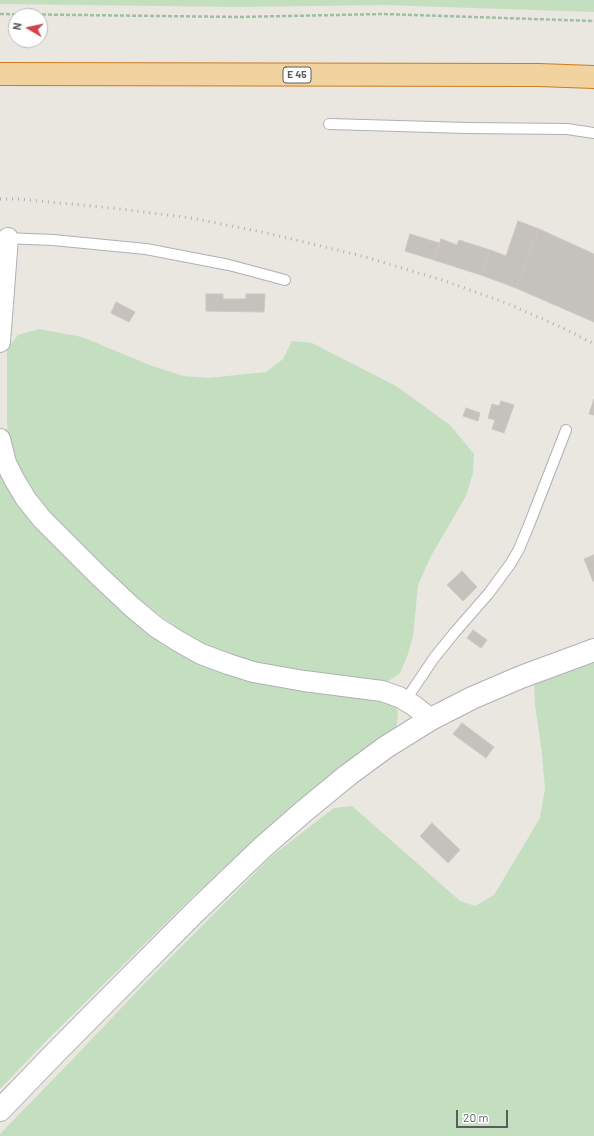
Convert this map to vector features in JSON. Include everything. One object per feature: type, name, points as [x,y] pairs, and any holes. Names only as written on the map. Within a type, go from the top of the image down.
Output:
[{"type":"highway","name":"E 45","points":[[0,74],[539,75],[594,77]]},
{"type":"street","points":[[0,342],[4,237]]},
{"type":"street","points":[[0,439],[6,463],[26,499],[42,518],[99,576],[156,627],[201,654],[228,664],[253,672],[382,692],[399,697],[431,719]]},
{"type":"street","points":[[0,1110],[194,913],[263,847],[348,775],[386,747],[431,719],[472,698],[521,677],[594,650]]},
{"type":"lane","points":[[329,124],[567,129],[594,133]]},
{"type":"lane","points":[[4,237],[146,249],[229,265],[285,280]]},
{"type":"lane","points":[[405,701],[434,658],[489,593],[511,564],[529,526],[566,430]]},
{"type":"path","points":[[0,14],[240,17],[384,14],[594,22]]},
{"type":"green space","points":[[0,0],[594,0],[594,12],[384,5],[240,7],[0,4]]},
{"type":"green space","points":[[39,329],[82,337],[152,366],[184,376],[208,378],[266,372],[283,359],[292,341],[312,343],[396,386],[450,425],[474,454],[473,473],[466,496],[431,556],[418,585],[413,636],[407,657],[400,673],[384,684],[259,663],[231,655],[206,645],[184,633],[140,600],[105,569],[50,514],[33,493],[12,456],[8,438],[7,422],[7,349],[18,335]]},
{"type":"green space","points":[[0,470],[94,582],[146,632],[172,649],[251,682],[302,691],[379,699],[396,704],[398,716],[396,728],[345,763],[258,836],[186,903],[47,1040],[0,1089]]},
{"type":"green space","points":[[594,661],[594,1136],[0,1136],[0,1134],[145,983],[272,856],[334,808],[352,806],[460,901],[475,906],[494,895],[540,818],[545,789],[534,683]]},
{"type":"building","points":[[518,221],[539,229],[516,288],[481,275],[490,250],[506,256]]},
{"type":"building","points":[[539,229],[594,254],[594,322],[516,288]]},
{"type":"building","points":[[410,234],[439,243],[434,260],[405,251]]},
{"type":"building","points":[[441,239],[457,245],[459,240],[490,250],[481,275],[434,260]]},
{"type":"building","points":[[206,294],[223,294],[223,299],[246,299],[246,294],[265,294],[264,312],[206,311]]},
{"type":"building","points":[[116,302],[135,312],[129,322],[111,313]]},
{"type":"building","points":[[594,399],[594,415],[589,414]]},
{"type":"building","points":[[501,401],[514,405],[504,433],[492,429],[495,420],[488,418],[492,404],[499,406]]},
{"type":"building","points":[[466,408],[480,413],[478,421],[463,416]]},
{"type":"building","points":[[594,555],[594,581],[593,581],[584,559]]},
{"type":"building","points":[[462,571],[477,587],[463,601],[447,585]]},
{"type":"building","points":[[473,630],[487,640],[481,648],[467,638]]},
{"type":"building","points":[[462,723],[494,747],[486,758],[453,734]]},
{"type":"building","points":[[432,823],[460,850],[448,863],[420,836]]},
{"type":"railway","points":[[0,199],[19,199],[112,208],[191,218],[262,232],[358,255],[442,280],[506,303],[565,329],[594,344]]}]
